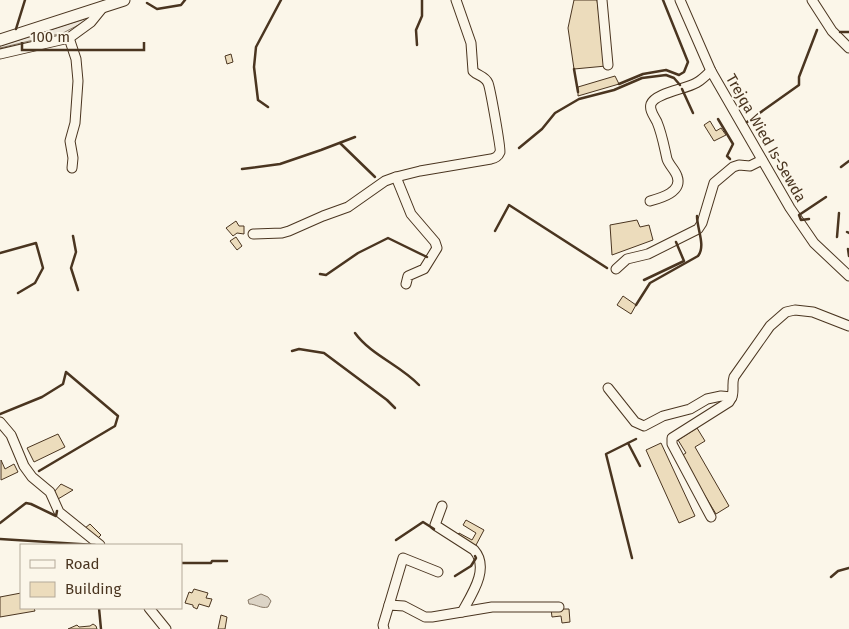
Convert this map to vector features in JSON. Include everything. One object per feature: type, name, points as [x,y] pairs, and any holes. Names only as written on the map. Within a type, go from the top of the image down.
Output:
[{"type":"main road","points":[[0,40],[124,0]]},
{"type":"street","points":[[253,234],[289,231],[348,207],[385,181],[396,177],[420,170],[491,159],[500,153],[500,140],[494,120],[489,86],[486,79],[473,71],[471,43],[456,0]]},
{"type":"street","points":[[602,0],[608,65]]},
{"type":"street","name":"Trejqa Wied Is-Sewda","points":[[680,0],[711,71],[790,208],[806,232],[849,276]]},
{"type":"street","points":[[812,0],[832,31],[849,48]]},
{"type":"street","points":[[0,54],[69,38],[91,22],[104,6]]},
{"type":"street","points":[[69,38],[76,59],[78,81],[76,116],[70,141],[73,158],[72,168]]},
{"type":"street","points":[[650,202],[666,197],[671,193],[678,180],[667,158],[662,136],[651,111],[651,104],[660,96],[697,83],[711,71]]},
{"type":"street","points":[[616,269],[627,259],[648,254],[698,229],[702,223],[712,187],[716,182],[734,167],[739,165],[750,166],[762,160]]},
{"type":"street","points":[[396,177],[411,214],[435,242],[437,248],[421,271],[408,276],[406,284]]},
{"type":"street","points":[[711,517],[671,441],[674,436],[721,408],[732,397],[734,377],[770,326],[786,312],[795,310],[812,312],[849,326]]},
{"type":"street","points":[[608,388],[635,422],[644,426],[664,416],[690,409],[707,399],[721,396],[732,397]]},
{"type":"street","points":[[0,422],[11,436],[24,466],[32,477],[50,492],[60,512],[99,544]]},
{"type":"street","points":[[442,506],[435,525],[474,550],[481,562],[476,586],[462,612]]},
{"type":"street","points":[[384,629],[403,558],[438,572]]},
{"type":"street","points":[[389,605],[404,606],[425,617],[492,607],[559,607]]},
{"type":"street","points":[[150,609],[166,629]]},
{"type":"shaded area","points":[[87,18],[88,20],[63,33],[0,48],[0,46]]},
{"type":"shaded area","points":[[261,594],[268,597],[271,601],[268,607],[249,604],[248,600]]},
{"type":"building","points":[[574,0],[597,0],[606,66],[574,69],[568,28]]},
{"type":"building","points":[[231,54],[233,62],[227,64],[225,56]]},
{"type":"building","points":[[615,76],[619,84],[578,96],[578,87]]},
{"type":"building","points":[[710,121],[716,131],[721,128],[726,135],[714,141],[704,125]]},
{"type":"building","points":[[637,220],[640,227],[649,225],[653,240],[612,255],[610,225]]},
{"type":"building","points":[[236,221],[239,226],[244,226],[244,234],[237,233],[233,236],[226,228]]},
{"type":"building","points":[[236,237],[242,246],[237,250],[230,241]]},
{"type":"building","points":[[623,296],[636,305],[631,314],[617,305]]},
{"type":"building","points":[[697,428],[705,441],[695,447],[729,506],[716,514],[681,456],[686,453],[678,440]]},
{"type":"building","points":[[58,434],[65,447],[34,462],[27,448]]},
{"type":"building","points":[[661,443],[695,516],[679,523],[646,450]]},
{"type":"building","points":[[1,460],[5,469],[14,464],[18,472],[1,480]]},
{"type":"building","points":[[61,484],[73,490],[58,499],[54,492]]},
{"type":"building","points":[[466,520],[484,530],[475,547],[456,537],[459,533],[472,540],[476,533],[463,525]]},
{"type":"building","points":[[90,524],[101,535],[98,538],[85,528]]},
{"type":"building","points":[[194,589],[208,593],[206,598],[212,599],[209,607],[199,604],[197,609],[193,605],[185,603],[189,592],[192,593]]},
{"type":"building","points":[[20,593],[20,609],[34,609],[35,611],[0,617],[0,597]]},
{"type":"building","points":[[551,609],[569,609],[570,622],[562,623],[561,616],[552,617]]},
{"type":"building","points":[[221,615],[227,617],[225,629],[218,629]]},
{"type":"building","points":[[93,624],[97,629],[68,629],[77,625],[79,627]]},
{"type":"wall","points":[[16,29],[25,0]]},
{"type":"wall","points":[[147,3],[157,9],[181,5],[185,0]]},
{"type":"wall","points":[[268,107],[258,100],[254,67],[256,47],[281,0]]},
{"type":"wall","points":[[417,45],[416,30],[422,16],[422,0]]},
{"type":"wall","points":[[619,84],[643,74],[666,70],[679,75],[684,72],[688,62],[663,0]]},
{"type":"wall","points":[[747,122],[799,85],[799,77],[817,30]]},
{"type":"wall","points":[[840,32],[849,32]]},
{"type":"wall","points":[[574,69],[578,92]]},
{"type":"wall","points":[[519,148],[542,129],[555,113],[579,99],[614,90],[642,78],[666,75],[674,78],[680,85]]},
{"type":"wall","points":[[682,89],[693,113]]},
{"type":"wall","points":[[718,119],[733,144],[727,156],[730,159]]},
{"type":"wall","points":[[242,169],[280,164],[355,137]]},
{"type":"wall","points":[[340,143],[375,177]]},
{"type":"wall","points":[[841,167],[849,161]]},
{"type":"wall","points":[[809,219],[801,220],[799,215],[826,197]]},
{"type":"wall","points":[[495,231],[509,205],[607,268]]},
{"type":"wall","points":[[837,237],[839,213]]},
{"type":"wall","points":[[636,305],[650,283],[698,256],[701,242],[697,216]]},
{"type":"wall","points":[[73,236],[76,252],[71,268],[78,290]]},
{"type":"wall","points":[[320,274],[326,275],[358,253],[388,238],[427,257]]},
{"type":"wall","points":[[644,280],[684,261],[676,242]]},
{"type":"wall","points":[[0,253],[36,243],[43,268],[35,283],[18,293]]},
{"type":"wall","points":[[848,249],[849,256]]},
{"type":"wall","points":[[355,333],[369,348],[419,385]]},
{"type":"wall","points":[[292,351],[299,349],[324,353],[395,408]]},
{"type":"wall","points":[[0,414],[42,397],[63,384],[66,372],[118,416],[115,426],[39,471]]},
{"type":"wall","points":[[632,558],[606,454],[636,439]]},
{"type":"wall","points":[[628,443],[640,466]]},
{"type":"wall","points":[[0,523],[26,503],[56,516],[57,511]]},
{"type":"wall","points":[[396,540],[423,522],[434,529]]},
{"type":"wall","points":[[0,539],[79,544]]},
{"type":"wall","points":[[455,576],[471,566],[476,558],[475,556]]},
{"type":"wall","points":[[182,563],[227,561]]},
{"type":"wall","points":[[831,577],[838,571],[849,568]]},
{"type":"wall","points":[[99,609],[101,629]]}]
